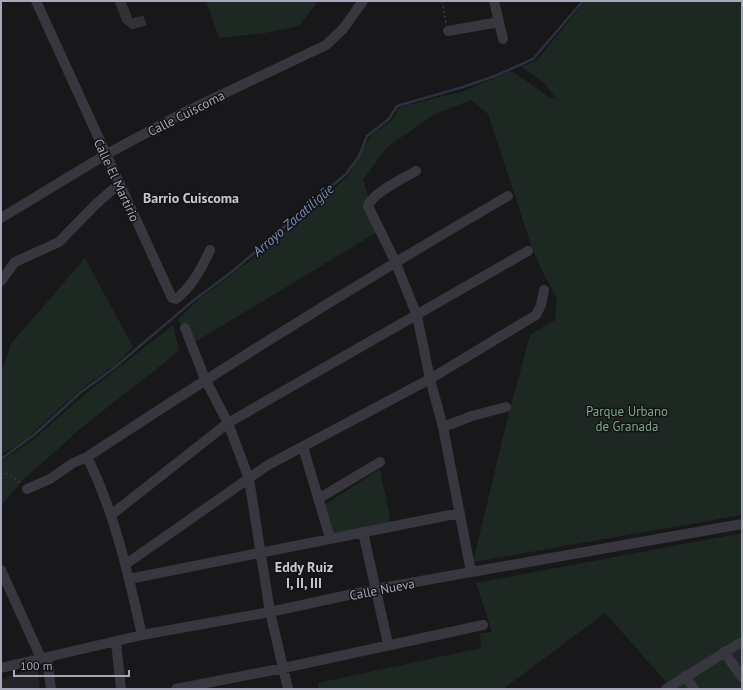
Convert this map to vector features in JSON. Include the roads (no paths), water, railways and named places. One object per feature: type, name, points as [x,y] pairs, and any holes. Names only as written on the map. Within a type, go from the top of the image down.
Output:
[{"type":"street","name":"Calle El Martirio","points":[[36,1],[118,184],[172,298],[176,299],[183,294],[201,270],[210,250]]},
{"type":"street","name":"Calle Cuiscoma","points":[[1,218],[105,155],[185,112],[326,45],[343,29],[363,1]]},
{"type":"street","points":[[494,1],[503,39]]},
{"type":"street","points":[[448,31],[499,22]]},
{"type":"street","points":[[416,171],[378,194],[370,200],[368,206],[395,261],[417,316],[430,380],[444,427],[471,572]]},
{"type":"street","points":[[1,282],[15,262],[59,242],[118,184]]},
{"type":"street","points":[[27,489],[50,480],[73,463],[87,457],[205,379],[395,261],[508,196]]},
{"type":"street","points":[[111,514],[228,423],[528,251]]},
{"type":"street","points":[[126,564],[268,465],[430,380],[536,315],[541,305],[544,290]]},
{"type":"street","points":[[185,328],[205,379],[228,423],[249,479],[270,612],[288,689]]},
{"type":"street","points":[[444,427],[472,416],[506,407]]},
{"type":"street","points":[[303,446],[330,538]]},
{"type":"street","points":[[87,457],[100,483],[111,514],[126,564],[142,636]]},
{"type":"street","points":[[318,499],[380,462]]},
{"type":"street","points":[[129,578],[460,513]]},
{"type":"street","name":"Calle Nueva","points":[[1,668],[142,636],[270,612],[376,589],[742,524]]},
{"type":"street","points":[[363,532],[388,644]]},
{"type":"street","points":[[1,570],[44,658],[51,689]]},
{"type":"street","points":[[176,689],[284,668],[388,644],[483,625]]},
{"type":"street","points":[[116,642],[121,689]]},
{"type":"street","points":[[666,689],[740,643]]},
{"type":"street","points":[[724,652],[742,677]]},
{"type":"street","points":[[685,676],[694,689]]},
{"type":"waterway","name":"Arroyo Zacatiligüe","points":[[1,459],[34,435],[80,393],[114,368],[194,300],[233,271],[346,174],[359,156],[367,136],[389,119],[397,106],[495,76],[533,59],[583,1]]},
{"type":"district","name":"Barrio Cuiscoma","points":[[191,198]]},
{"type":"district","name":"Eddy Ruiz I, II, III","points":[[304,576]]},
{"type":"park label","name":"Parque Urbano de Granada","points":[[627,418]]}]
